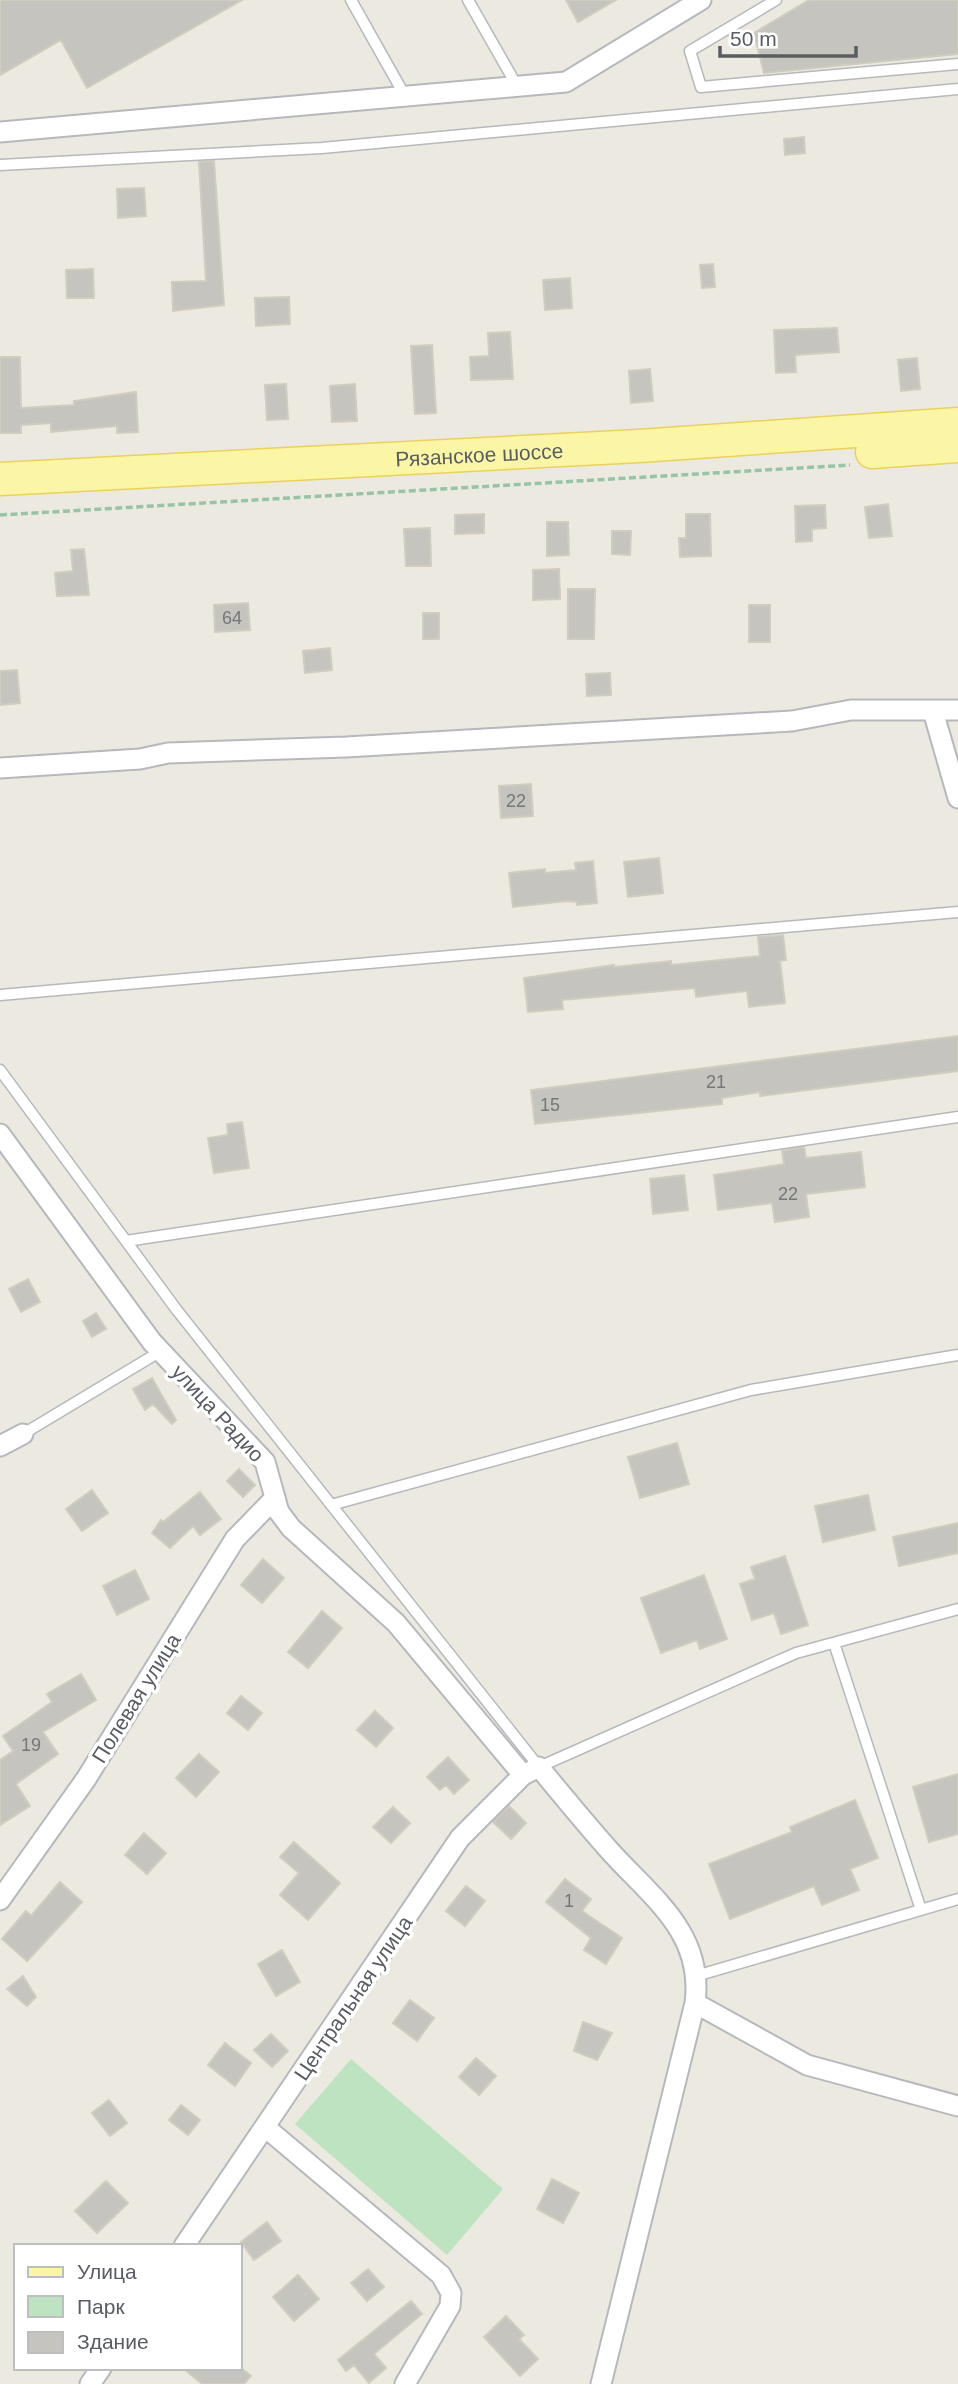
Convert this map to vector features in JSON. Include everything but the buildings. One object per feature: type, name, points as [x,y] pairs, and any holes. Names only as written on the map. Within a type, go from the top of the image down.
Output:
[{"type":"main road","name":"Рязанское шоссе","points":[[0,478],[639,446],[958,424]]},
{"type":"main road","name":"Рязанское шоссе","points":[[0,499],[958,446]]},
{"type":"street","points":[[0,132],[566,82],[701,0]]},
{"type":"street","points":[[0,768],[140,759],[168,753],[346,747],[792,721],[851,710],[958,710]]},
{"type":"street","points":[[933,711],[958,799]]},
{"type":"street","name":"улица Радио","points":[[0,1134],[6,1154],[160,1351],[265,1462],[279,1512],[291,1528],[396,1623],[531,1771],[672,1916],[692,1954],[696,1976],[695,2003],[601,2384]]},
{"type":"street","points":[[0,1446],[23,1434]]},
{"type":"street","name":"Полевая улица","points":[[0,1900],[86,1779],[235,1539],[275,1498]]},
{"type":"street","name":"Центральная улица","points":[[185,2244],[460,1838],[531,1771]]},
{"type":"street","points":[[695,2003],[807,2065],[958,2106]]},
{"type":"street","points":[[265,2127],[441,2275],[452,2293],[450,2306],[405,2384]]},
{"type":"lane","points":[[351,0],[405,96]]},
{"type":"lane","points":[[468,0],[517,86]]},
{"type":"lane","points":[[776,0],[690,51],[701,87],[958,64]]},
{"type":"lane","points":[[0,165],[322,148],[958,89]]},
{"type":"lane","points":[[0,995],[958,912]]},
{"type":"lane","points":[[0,1070],[531,1771],[796,1653],[958,1609]]},
{"type":"lane","points":[[127,1241],[958,1117]]},
{"type":"lane","points":[[23,1434],[160,1351]]},
{"type":"lane","points":[[331,1505],[751,1391],[958,1355]]},
{"type":"lane","points":[[834,1643],[921,1910]]},
{"type":"lane","points":[[696,1976],[958,1899]]},
{"type":"path","points":[[0,515],[862,464]]},
{"type":"green space","points":[[351,2059],[503,2189],[447,2255],[295,2124]]}]
